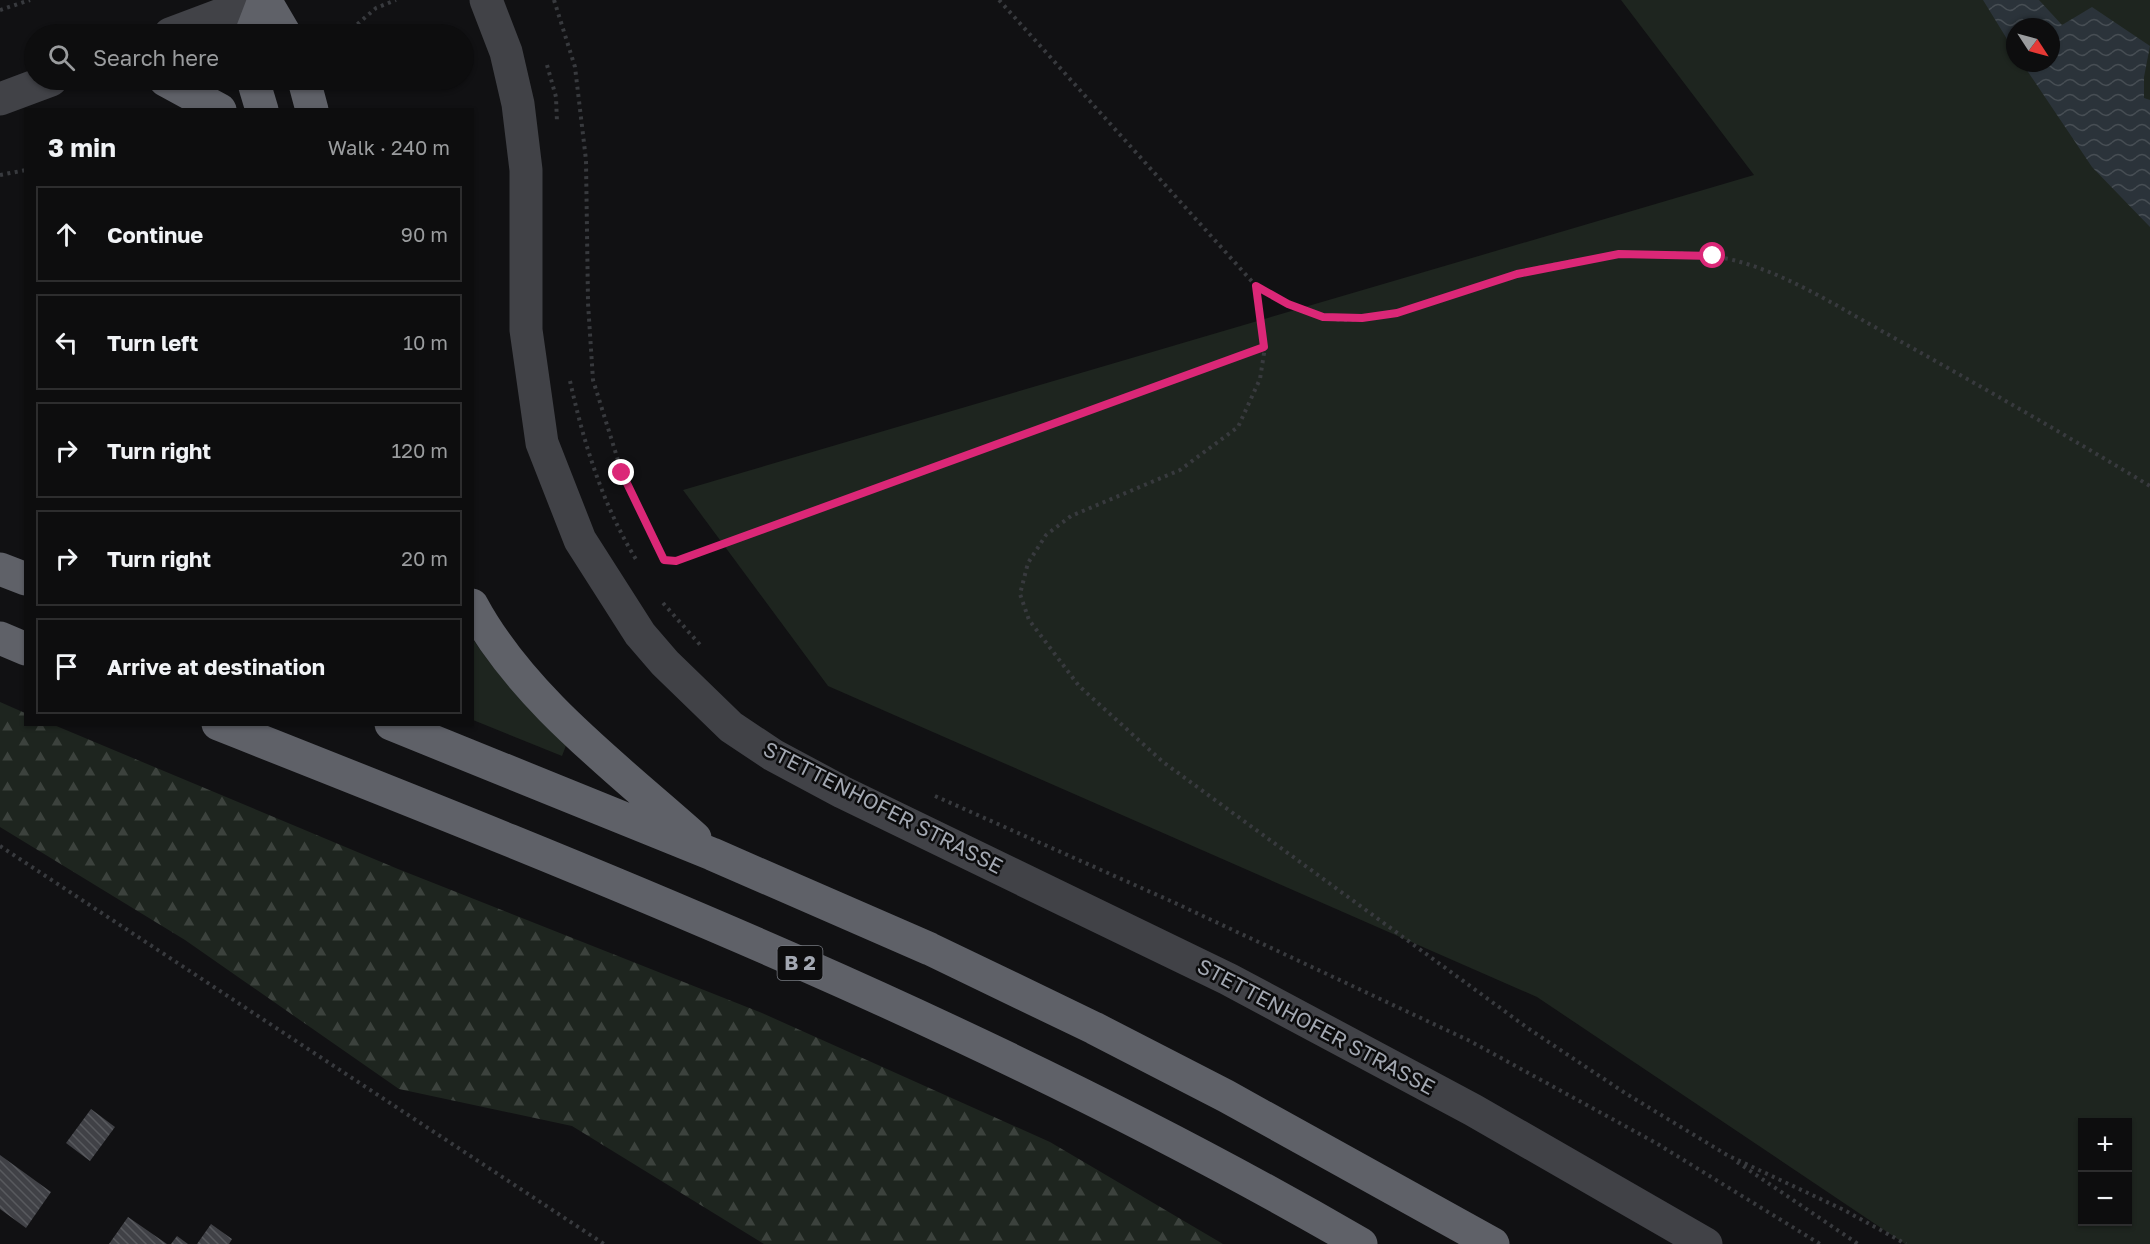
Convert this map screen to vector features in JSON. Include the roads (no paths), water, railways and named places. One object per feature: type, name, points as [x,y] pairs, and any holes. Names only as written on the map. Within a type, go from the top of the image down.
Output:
[{"type":"highway","points":[[255,24],[263,0]]},
{"type":"highway","points":[[263,0],[279,24]]},
{"type":"highway","points":[[183,90],[216,108]]},
{"type":"highway","points":[[256,90],[261,108]]},
{"type":"highway","points":[[307,90],[311,108]]},
{"type":"highway","points":[[0,558],[24,556]]},
{"type":"highway","points":[[0,569],[24,578]]},
{"type":"highway","points":[[474,609],[482,623],[545,704],[712,854]]},
{"type":"highway","points":[[0,638],[24,647]]},
{"type":"highway","name":"B 2","points":[[223,726],[689,914],[864,991],[1024,1066],[1171,1140],[1361,1244]]},
{"type":"highway","points":[[396,726],[712,854],[930,949],[1094,1028],[1348,1161],[1493,1244]]},
{"type":"street","points":[[197,24],[263,0]]},
{"type":"street","name":"STETTENHOFER STRASSE","points":[[486,0],[506,52],[518,104],[526,170],[526,330],[542,443],[580,540],[640,634],[665,663],[731,727],[773,755],[842,792],[1228,979],[1473,1110],[1706,1244]]},
{"type":"street","points":[[0,99],[24,90]]},
{"type":"water","points":[[1983,0],[2039,0],[2056,18],[2006,18],[2006,37]]},
{"type":"water","points":[[2092,7],[2150,46],[2144,77],[2144,98],[2150,100],[2150,227],[2092,167],[2028,72],[2060,72],[2060,23],[2062,25]]}]
